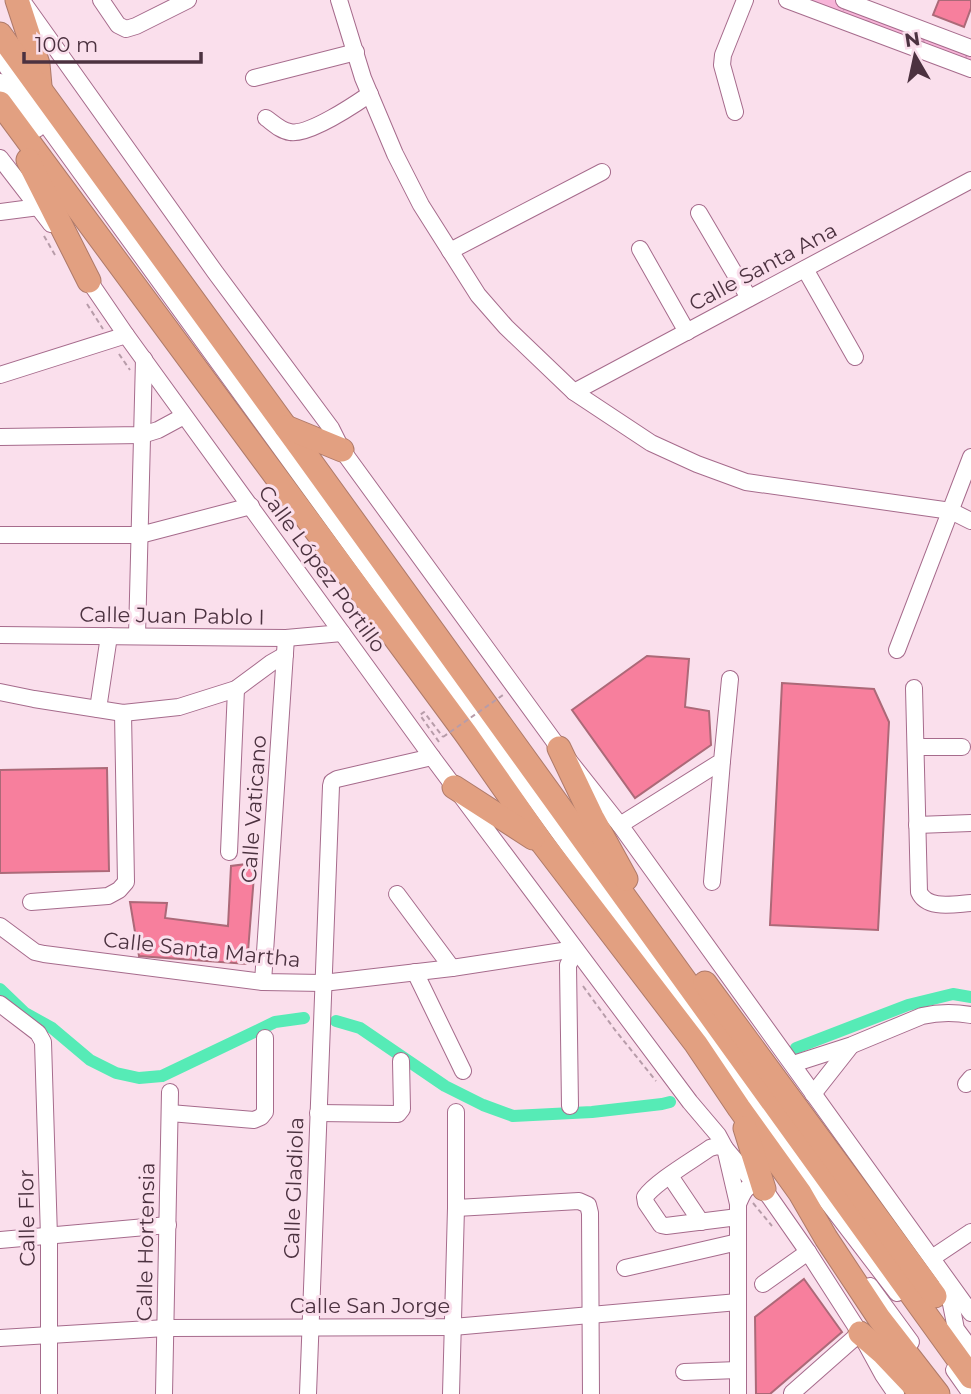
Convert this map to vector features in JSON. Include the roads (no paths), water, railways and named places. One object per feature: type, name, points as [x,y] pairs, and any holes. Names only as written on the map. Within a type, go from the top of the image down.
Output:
[{"type":"highway","points":[[19,0],[38,64],[40,89]]},
{"type":"highway","points":[[0,34],[971,1377]]},
{"type":"highway","points":[[3,109],[89,281]]},
{"type":"highway","points":[[3,109],[466,734],[543,844],[696,1044],[800,1193],[879,1318],[938,1394]]},
{"type":"highway","points":[[285,426],[342,450]]},
{"type":"highway","points":[[505,733],[528,751],[556,785],[783,1088],[940,1287]]},
{"type":"highway","points":[[559,748],[626,879]]},
{"type":"highway","points":[[454,787],[543,844]]},
{"type":"highway","points":[[739,1108],[760,1186]]},
{"type":"highway","points":[[860,1334],[883,1353],[922,1394]]},
{"type":"street","points":[[19,0],[331,428],[342,450],[559,748],[620,825],[932,1258],[956,1329],[971,1349]]},
{"type":"street","points":[[101,0],[118,25],[126,29],[188,0]]},
{"type":"street","points":[[339,0],[370,94],[421,205],[478,295],[506,327],[574,392],[651,443],[697,464],[747,482],[951,512],[971,522]]},
{"type":"street","points":[[735,112],[722,65],[723,55],[745,0]]},
{"type":"street","points":[[787,0],[971,69]]},
{"type":"street","points":[[844,0],[971,48]]},
{"type":"street","points":[[254,78],[355,51]]},
{"type":"street","points":[[0,57],[800,1165],[971,1394]]},
{"type":"street","points":[[0,82],[810,1193],[869,1284],[949,1394]]},
{"type":"street","points":[[266,118],[287,132],[310,130],[370,94]]},
{"type":"street","name":"Calle López Portillo","points":[[0,158],[39,207],[126,335],[342,633],[437,751],[454,787],[690,1102],[760,1186],[807,1252],[896,1394]]},
{"type":"street","points":[[450,251],[602,172]]},
{"type":"street","name":"Calle Santa Ana","points":[[574,392],[971,180]]},
{"type":"street","points":[[0,212],[39,207]]},
{"type":"street","points":[[699,213],[749,298]]},
{"type":"street","points":[[640,248],[687,332]]},
{"type":"street","points":[[805,269],[855,357]]},
{"type":"street","points":[[0,374],[126,335]]},
{"type":"street","points":[[138,636],[144,359]]},
{"type":"street","points":[[0,437],[142,435],[184,416]]},
{"type":"street","points":[[897,650],[971,457]]},
{"type":"street","points":[[0,536],[140,535],[251,506]]},
{"type":"street","name":"Calle Juan Pablo I","points":[[0,635],[286,638],[342,633]]},
{"type":"street","points":[[98,709],[109,636]]},
{"type":"street","name":"Calle Vaticano","points":[[263,982],[286,638]]},
{"type":"street","points":[[0,692],[123,713],[179,707],[236,689],[285,655]]},
{"type":"street","points":[[712,882],[730,679]]},
{"type":"street","points":[[914,688],[921,896],[932,904],[971,903]]},
{"type":"street","points":[[229,852],[236,689]]},
{"type":"street","points":[[31,902],[108,896],[119,890],[125,882],[123,713]]},
{"type":"street","points":[[916,747],[962,747]]},
{"type":"street","name":"Calle Gladiola","points":[[308,1394],[330,790],[332,782],[337,779],[437,751]]},
{"type":"street","points":[[620,825],[722,761]]},
{"type":"street","points":[[917,825],[971,824]]},
{"type":"street","points":[[397,894],[452,968]]},
{"type":"street","name":"Calle Santa Martha","points":[[0,926],[35,953],[263,982],[323,983],[576,950]]},
{"type":"street","points":[[570,1106],[568,965],[576,950]]},
{"type":"street","points":[[415,972],[463,1071]]},
{"type":"street","name":"Calle Flor","points":[[0,1004],[38,1033],[43,1042],[49,1237],[49,1394]]},
{"type":"street","points":[[793,1064],[852,1045],[934,1013],[971,1015]]},
{"type":"street","points":[[170,1113],[254,1120],[261,1118],[265,1112],[265,1038]]},
{"type":"street","points":[[813,1094],[852,1045]]},
{"type":"street","points":[[318,1113],[400,1113],[401,1061]]},
{"type":"street","name":"Calle Hortensia","points":[[164,1394],[170,1092]]},
{"type":"street","points":[[451,1394],[456,1112]]},
{"type":"street","points":[[738,1210],[701,1222],[666,1226],[658,1222],[645,1197],[649,1191],[710,1149],[716,1146],[726,1148],[738,1210],[738,1394]]},
{"type":"street","points":[[670,1176],[701,1222]]},
{"type":"street","points":[[738,1210],[746,1188],[760,1186]]},
{"type":"street","points":[[456,1208],[579,1201],[587,1205],[590,1213],[591,1394]]},
{"type":"street","points":[[0,1240],[168,1225]]},
{"type":"street","points":[[932,1258],[968,1240]]},
{"type":"street","points":[[625,1268],[738,1242]]},
{"type":"street","points":[[763,1284],[807,1252]]},
{"type":"street","points":[[940,1287],[971,1313]]},
{"type":"street","name":"Calle San Jorge","points":[[0,1338],[166,1328],[453,1328],[738,1302]]},
{"type":"street","points":[[792,1393],[860,1334]]},
{"type":"street","points":[[684,1371],[738,1370]]},
{"type":"waterway","points":[[0,989],[25,1013],[52,1028],[90,1060],[116,1073],[139,1078],[162,1076],[275,1022],[304,1018]]},
{"type":"waterway","points":[[796,1048],[908,1005],[953,994],[971,997]]},
{"type":"waterway","points":[[336,1021],[360,1028],[445,1086],[513,1116],[592,1112],[670,1102]]}]
